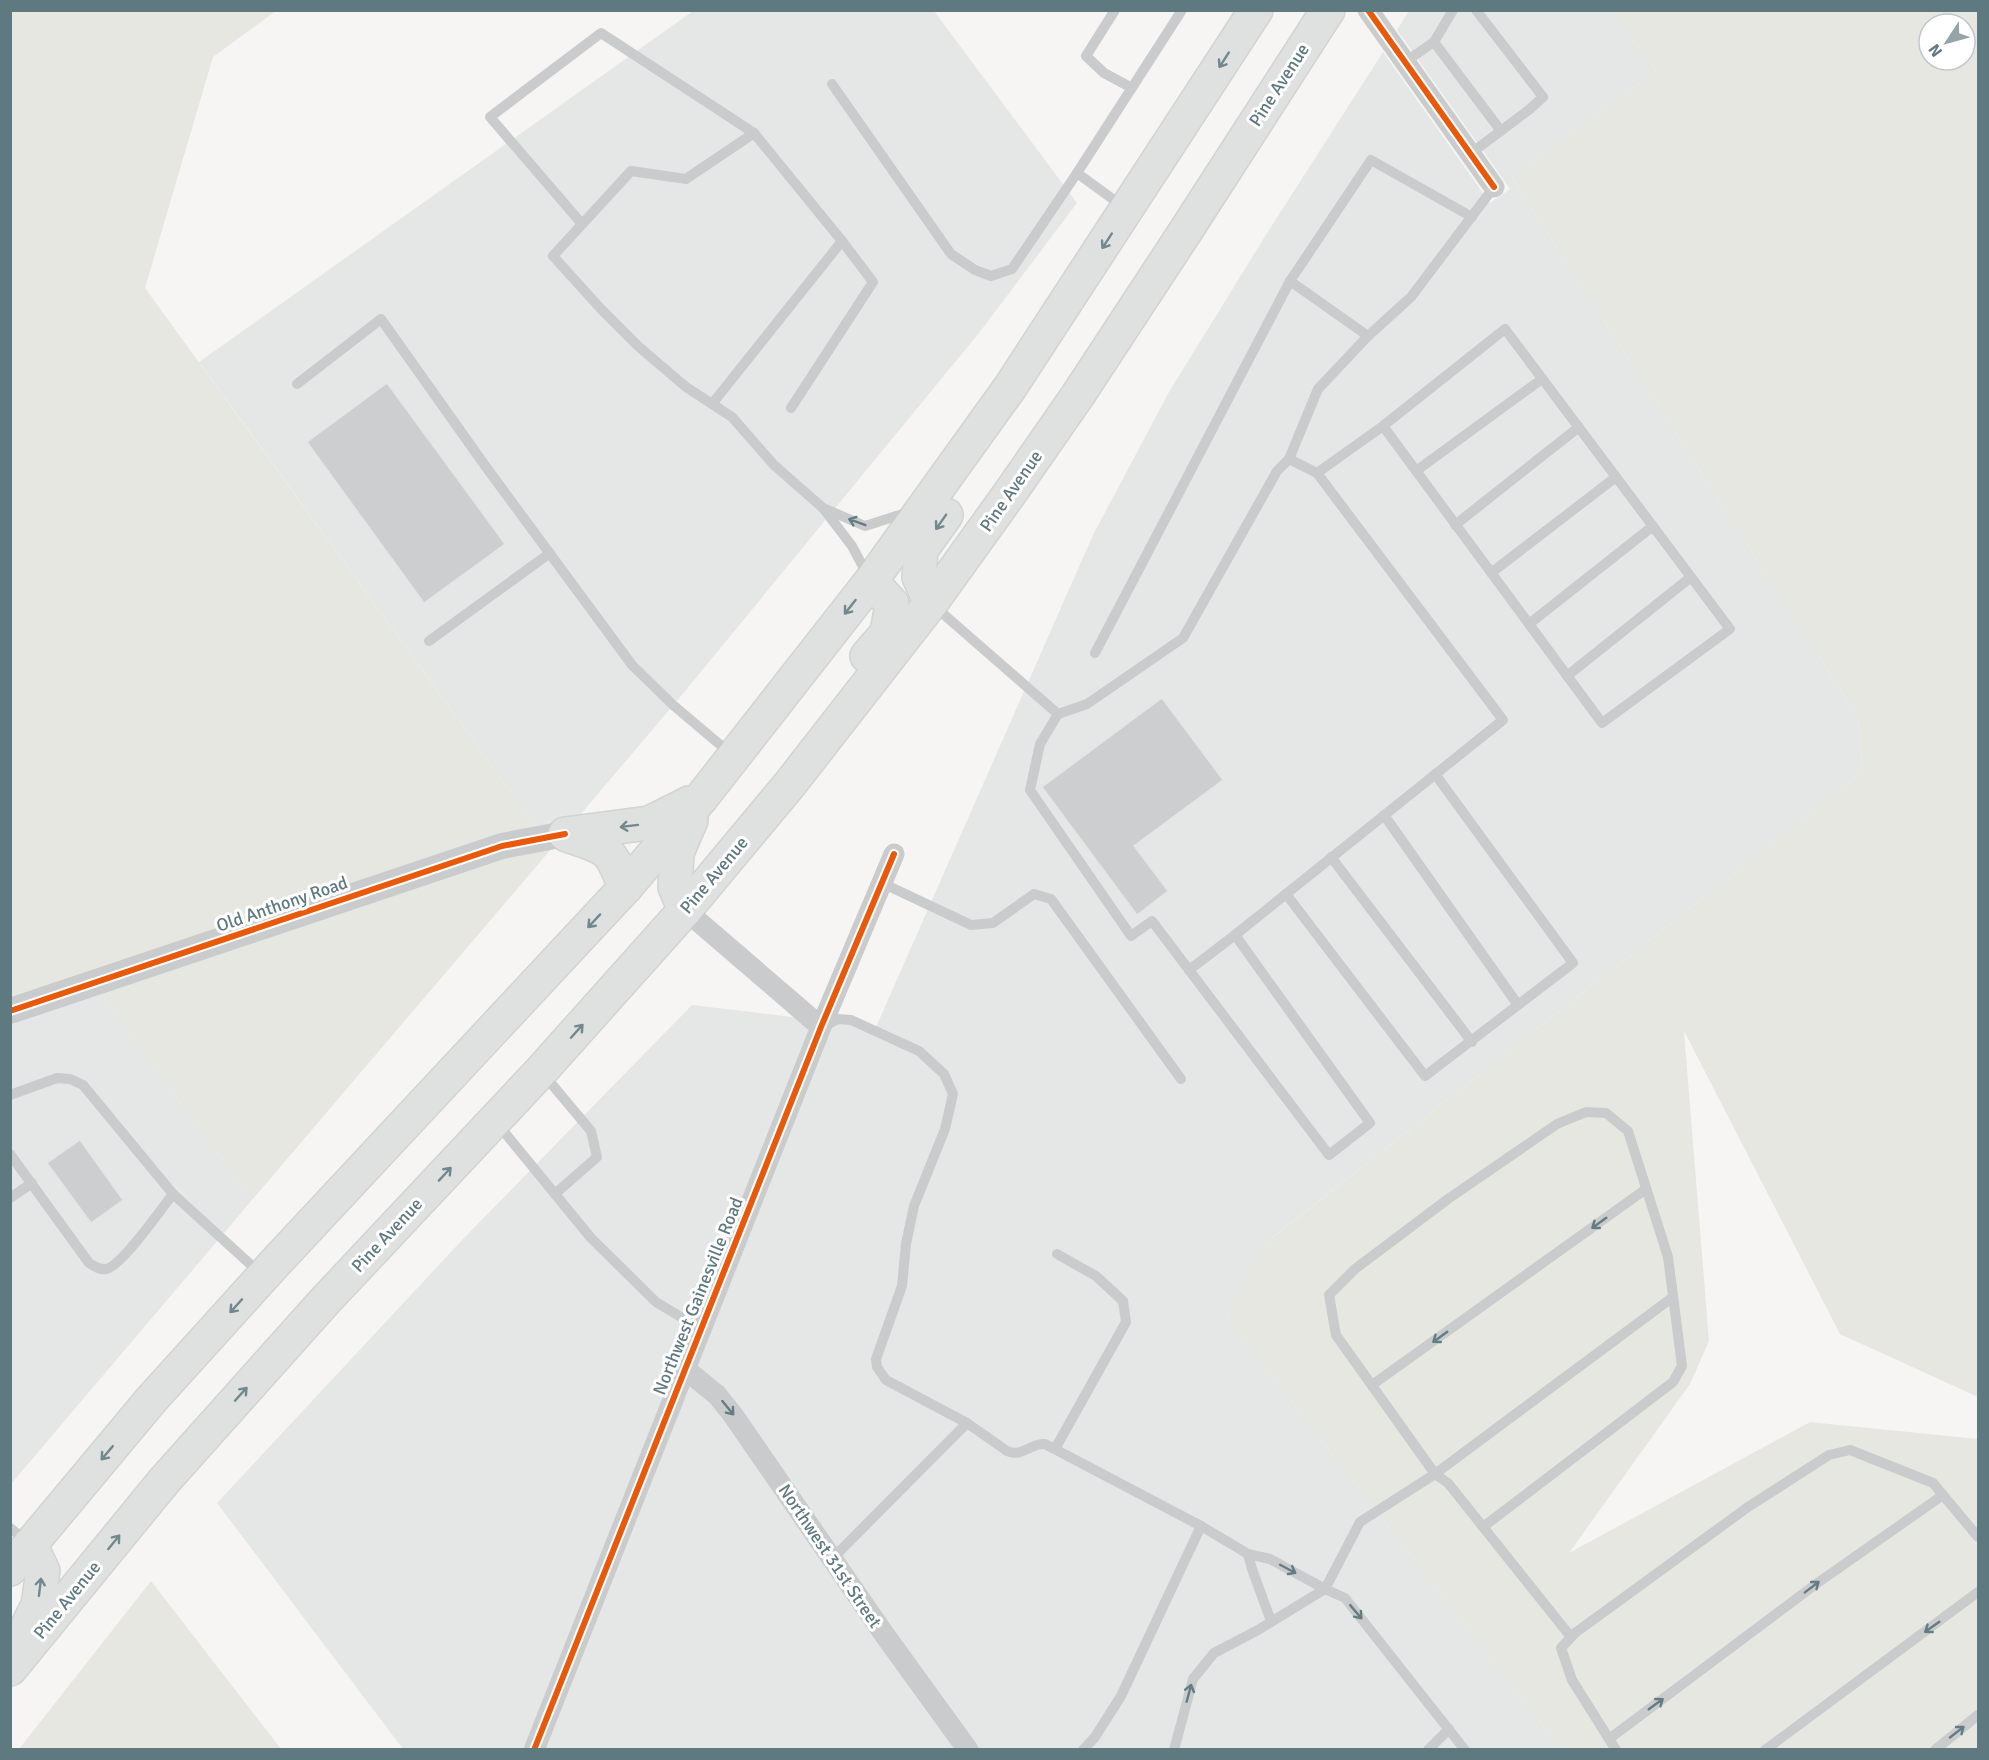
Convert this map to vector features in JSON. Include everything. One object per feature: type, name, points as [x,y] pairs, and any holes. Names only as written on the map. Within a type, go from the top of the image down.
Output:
[{"type":"highway","points":[[10,1569],[20,1536],[151,1400],[263,1276],[625,888],[702,797],[871,581],[1011,386],[1256,10]]},
{"type":"highway","name":"Pine Avenue","points":[[10,1669],[164,1481],[324,1302],[541,1071],[685,910],[790,784],[931,603],[1078,395],[1328,10]]},
{"type":"highway","points":[[931,603],[919,577],[921,550],[1064,344],[1073,292]]},
{"type":"highway","points":[[790,784],[787,766],[795,745],[887,633],[892,604],[871,581]]},
{"type":"highway","points":[[565,834],[649,823],[702,797]]},
{"type":"highway","points":[[685,910],[675,888],[677,853],[702,797]]},
{"type":"highway","points":[[565,834],[605,848],[616,863],[625,888]]},
{"type":"highway","points":[[10,1660],[38,1605],[43,1571],[20,1536]]},
{"type":"street","points":[[1368,10],[1494,188]]},
{"type":"street","name":"Old Anthony Road","points":[[10,1011],[502,846],[565,834]]},
{"type":"street","name":"Northwest Gainesville Road","points":[[534,1749],[821,1027],[894,854]]},
{"type":"street","points":[[685,910],[821,1027]]},
{"type":"street","name":"Northwest 31st Street","points":[[685,1369],[717,1395],[733,1414],[884,1634],[968,1749]]},
{"type":"lane","points":[[1115,10],[1086,56],[1104,73],[1132,87]]},
{"type":"lane","points":[[832,84],[951,254],[975,270],[991,276],[1012,269],[1182,10]]},
{"type":"lane","points":[[1405,62],[1434,42],[1453,10]]},
{"type":"lane","points":[[1470,154],[1543,97],[1476,10]]},
{"type":"lane","points":[[582,224],[489,117],[601,33],[754,133],[873,282],[791,408]]},
{"type":"lane","points":[[1434,42],[1501,131]]},
{"type":"lane","points":[[754,133],[686,179],[631,171],[553,256],[638,346],[686,387],[732,417],[774,465],[823,508],[852,546],[871,581]]},
{"type":"lane","points":[[1095,653],[1290,281],[1371,160],[1472,217]]},
{"type":"lane","points":[[1077,173],[1127,210]]},
{"type":"lane","points":[[1235,934],[1370,1123],[1329,1155],[1152,921],[1131,936],[1030,790],[1040,744],[1058,714],[1087,704],[1183,638],[1277,471],[1289,459],[1318,389],[1368,336],[1411,297],[1494,188]]},
{"type":"lane","points":[[712,404],[842,241]]},
{"type":"lane","points":[[1290,281],[1368,336]]},
{"type":"lane","points":[[297,384],[381,319],[479,458],[632,665],[673,705],[734,756]]},
{"type":"lane","points":[[1317,473],[1383,426],[1505,329],[1730,629],[1602,723],[1383,426]]},
{"type":"lane","points":[[1416,471],[1542,378]]},
{"type":"lane","points":[[1455,525],[1579,427]]},
{"type":"lane","points":[[1189,970],[1503,720],[1317,473],[1289,459]]},
{"type":"lane","points":[[1491,573],[1616,477]]},
{"type":"lane","points":[[823,508],[865,526],[902,515],[930,500]]},
{"type":"lane","points":[[1529,624],[1653,526]]},
{"type":"lane","points":[[429,641],[550,553]]},
{"type":"lane","points":[[1567,676],[1691,577]]},
{"type":"lane","points":[[931,603],[1058,714]]},
{"type":"lane","points":[[1286,894],[1425,1076],[1573,963],[1435,774]]},
{"type":"lane","points":[[1384,815],[1518,1005]]},
{"type":"lane","points":[[1331,857],[1472,1042]]},
{"type":"lane","points":[[882,883],[971,925],[993,923],[1034,894],[1051,899],[1181,1078]]},
{"type":"lane","points":[[821,1027],[845,1018],[897,1039],[919,1051],[934,1063],[950,1083],[953,1094],[945,1129],[914,1206],[906,1244],[902,1286],[876,1359],[877,1367],[886,1380],[967,1423],[1007,1451],[1014,1454],[1039,1444],[1045,1444],[1201,1526],[1248,1554],[1270,1559],[1344,1598],[1465,1749]]},
{"type":"lane","points":[[541,1071],[591,1131],[597,1157],[555,1194]]},
{"type":"lane","points":[[10,1095],[57,1078],[70,1079],[83,1086],[173,1194],[263,1276]]},
{"type":"lane","points":[[1484,1527],[1673,1382],[1682,1366],[1668,1257],[1628,1131],[1606,1113],[1586,1112],[1557,1124],[1448,1199],[1355,1269],[1329,1295],[1336,1335],[1435,1474],[1449,1483],[1571,1637]]},
{"type":"lane","points":[[495,1121],[591,1238],[656,1302],[701,1329]]},
{"type":"lane","points":[[10,1154],[89,1263],[97,1268],[107,1269],[123,1258],[173,1194]]},
{"type":"lane","points":[[10,1198],[32,1183]]},
{"type":"lane","points":[[1372,1385],[1646,1189]]},
{"type":"lane","points":[[1055,1449],[1126,1322],[1123,1301],[1096,1276],[1057,1254]]},
{"type":"lane","points":[[1174,1749],[1193,1679],[1214,1653],[1326,1589],[1360,1522],[1435,1474],[1673,1297]]},
{"type":"lane","points":[[833,1558],[967,1423]]},
{"type":"lane","points":[[1616,1749],[1572,1680],[1561,1648],[1571,1637],[1748,1507],[1829,1455],[1850,1450],[1933,1483],[1978,1538]]},
{"type":"lane","points":[[1609,1739],[1816,1584],[1943,1495]]},
{"type":"lane","points":[[1083,1749],[1095,1737],[1122,1696],[1201,1526]]},
{"type":"lane","points":[[1248,1554],[1271,1621]]},
{"type":"lane","points":[[1765,1749],[1978,1592]]},
{"type":"lane","points":[[1935,1749],[1978,1715]]},
{"type":"lane","points":[[1428,1749],[1449,1730]]},
{"type":"shaded area","points":[[10,11],[276,11],[213,57],[145,288],[537,828],[10,999]]},
{"type":"shaded area","points":[[693,11],[934,11],[1077,203],[979,333],[681,696],[575,821],[537,828],[199,362]]},
{"type":"shaded area","points":[[1409,11],[1611,11],[1656,71],[1512,178],[1858,717],[1863,772],[1263,1245],[1227,1318],[1561,1749],[403,1749],[217,1503],[463,1239],[692,1005],[876,1027],[1093,535],[1169,392],[1383,52],[1490,203],[1510,189],[1397,30]]},
{"type":"shaded area","points":[[1611,11],[1978,11],[1978,1397],[1840,1334],[1684,1031],[1709,1341],[1690,1384],[1569,1553],[1810,1422],[1978,1439],[1978,1749],[1561,1749],[1227,1318],[1262,1246],[1863,772],[1858,717],[1512,178],[1656,71]]},
{"type":"shaded area","points":[[552,848],[252,1200],[100,992],[504,857]]},
{"type":"shaded area","points":[[100,992],[252,1200],[11,1484],[11,1022]]},
{"type":"shaded area","points":[[151,1581],[281,1749],[19,1749]]},
{"type":"building","points":[[387,383],[505,544],[424,603],[307,442]]},
{"type":"building","points":[[1162,698],[1223,780],[1134,846],[1168,891],[1137,915],[1042,787]]},
{"type":"building","points":[[80,1140],[123,1200],[91,1223],[47,1163]]},
{"type":"cycle path","points":[[1368,10],[1494,187]]},
{"type":"cycle path","points":[[10,1011],[502,846],[565,834]]},
{"type":"cycle path","points":[[534,1750],[821,1027],[894,854]]}]
